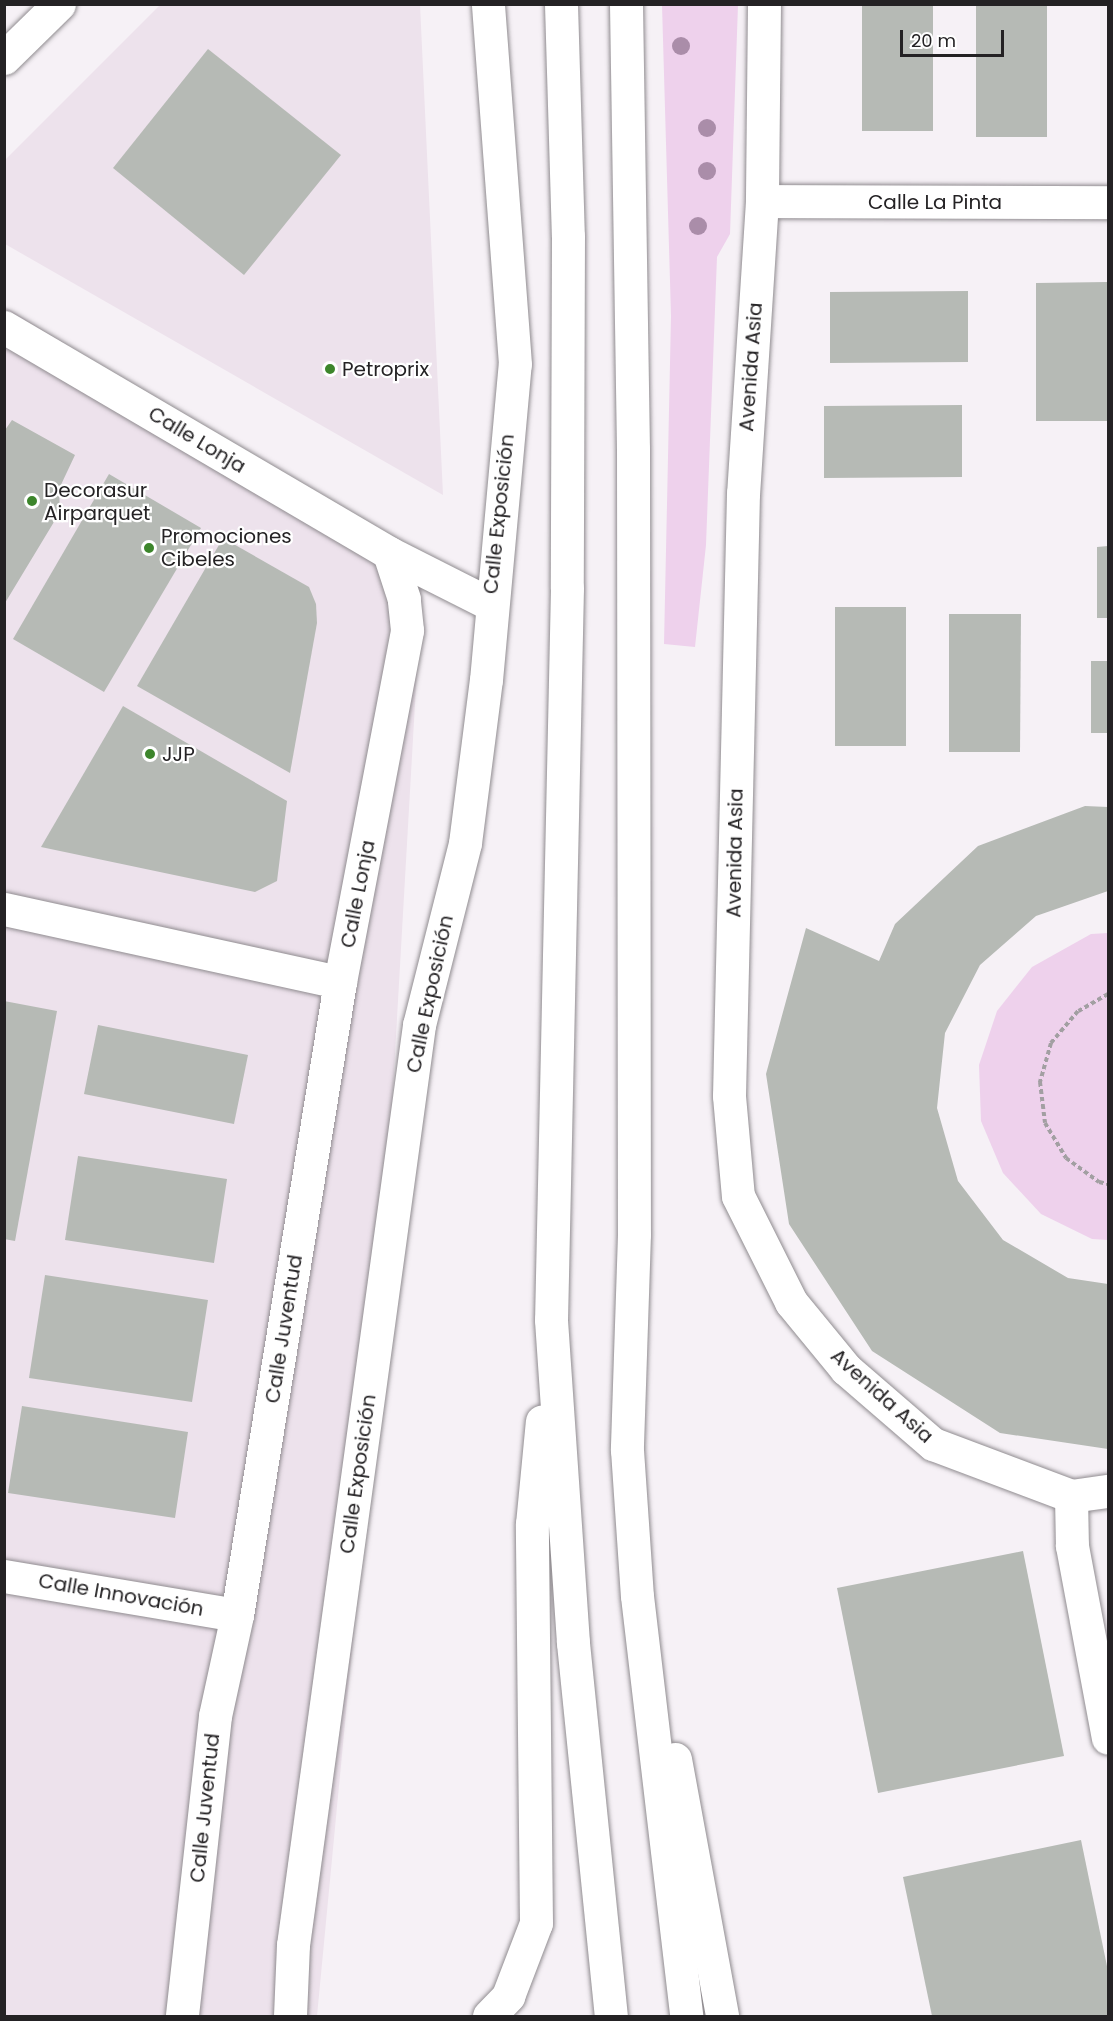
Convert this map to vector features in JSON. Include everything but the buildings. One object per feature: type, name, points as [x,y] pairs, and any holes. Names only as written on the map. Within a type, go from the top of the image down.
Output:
[{"type":"street","points":[[4,58],[59,4]]},
{"type":"street","name":"Calle Exposición","points":[[290,2016],[293,1945],[419,1025],[465,843],[486,680],[490,604],[515,364],[488,4]]},
{"type":"street","points":[[489,2016],[508,1996],[536,1923],[532,1524],[551,1320],[567,588],[568,236],[561,4]]},
{"type":"street","points":[[626,4],[633,449],[634,1115],[627,1450],[637,1596],[686,2016]]},
{"type":"street","name":"Avenida Asia","points":[[764,4],[762,201],[743,505],[729,1096],[738,1196],[791,1302],[846,1369],[933,1444],[1071,1496],[1108,1491]]},
{"type":"street","name":"Calle La Pinta","points":[[762,201],[1108,202]]},
{"type":"street","name":"Calle Lonja","points":[[4,327],[389,553],[490,604]]},
{"type":"street","name":"Calle Lonja","points":[[340,982],[407,630],[404,599],[389,553]]},
{"type":"street","name":"Calle Lonja","points":[[407,630],[416,615],[432,602],[449,591],[461,590]]},
{"type":"street","points":[[4,909],[340,982]]},
{"type":"street","name":"Calle Juventud","points":[[182,2016],[216,1716],[237,1615],[340,982]]},
{"type":"street","points":[[551,1320],[573,1643],[611,2016]]},
{"type":"street","points":[[1071,1496],[1072,1546],[1108,1738]]},
{"type":"street","name":"Calle Innovación","points":[[4,1576],[237,1615]]},
{"type":"street","points":[[637,1596],[691,1832],[723,2009]]},
{"type":"path","points":[[1108,994],[1078,1011],[1052,1043],[1040,1082],[1045,1123],[1066,1158],[1099,1182],[1108,1184]]},
{"type":"shaded area","name":"Petroprix","points":[[160,5],[420,5],[443,495],[5,244],[5,160]]},
{"type":"shaded area","points":[[662,5],[738,5],[730,234],[717,257],[706,545],[695,647],[664,644],[671,316]]},
{"type":"shaded area","points":[[4,306],[423,564],[374,1420],[317,2016],[5,2016]]},
{"type":"shaded area","points":[[1108,933],[1108,1240],[1092,1239],[1041,1214],[1003,1173],[981,1121],[979,1065],[997,1011],[1032,967],[1091,934]]},
{"type":"place","name":"Petroprix","points":[[330,369]]},
{"type":"place","name":"Decorasur Airparquet","points":[[32,501]]},
{"type":"place","name":"Promociones Cibeles","points":[[149,548]]},
{"type":"place","name":"JJP","points":[[150,754]]}]
